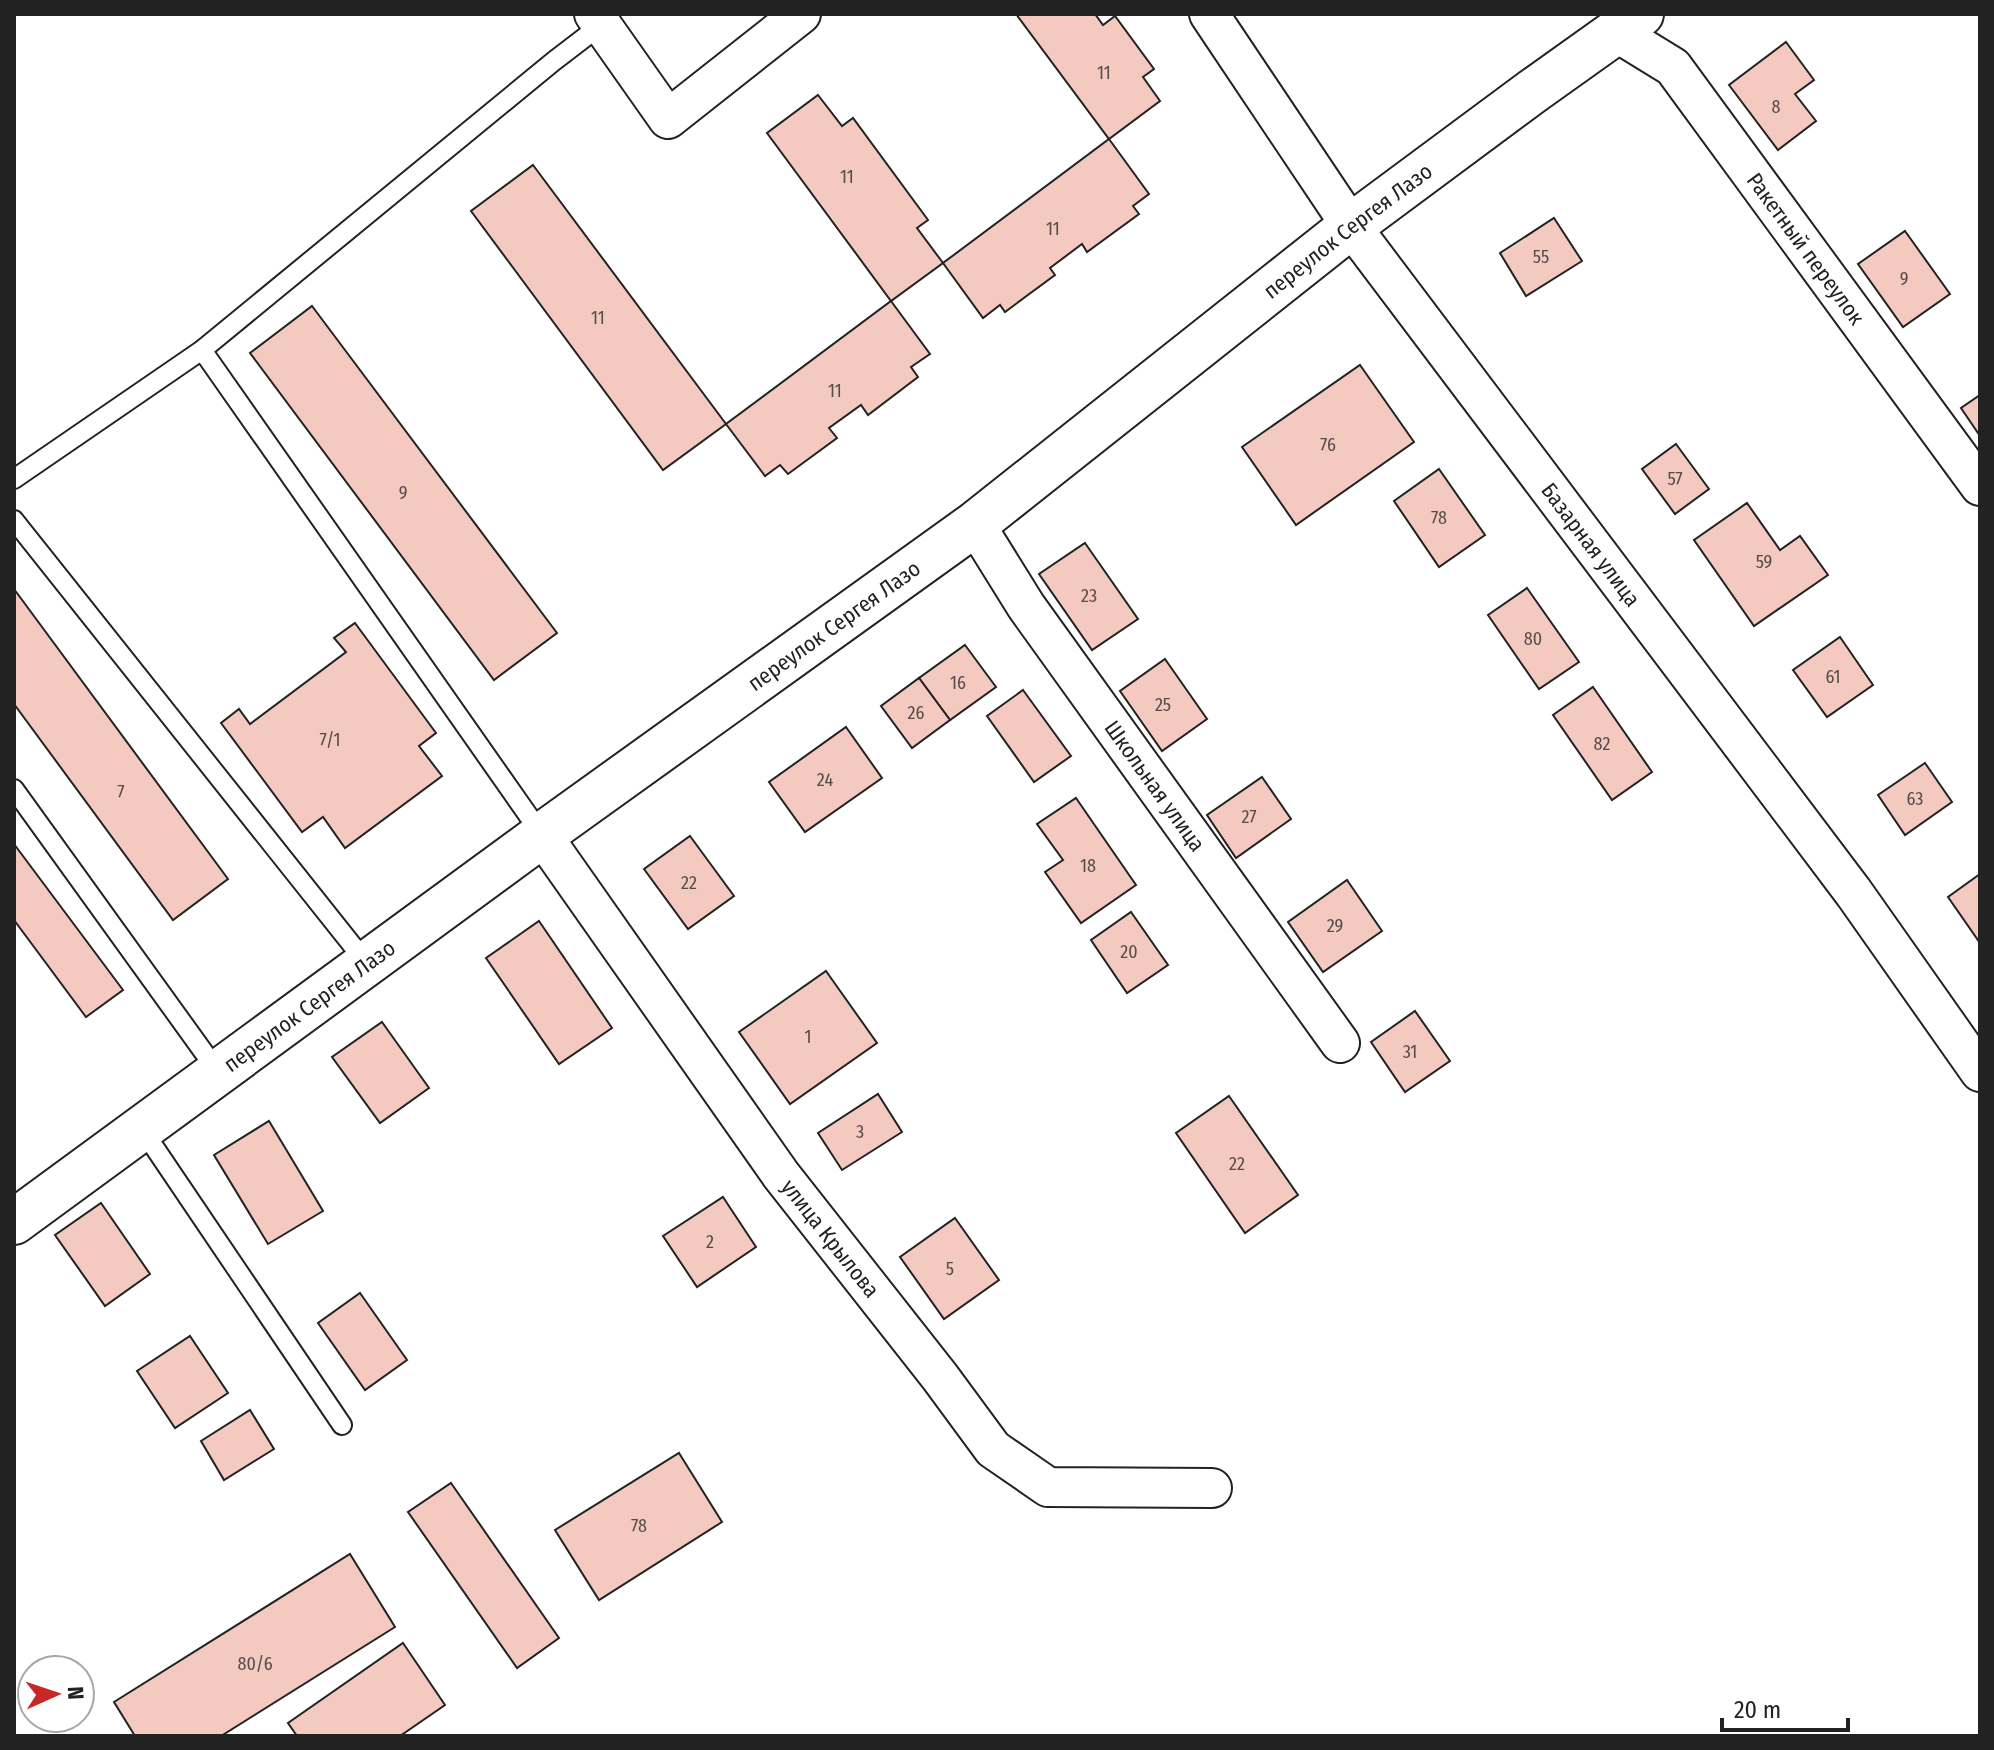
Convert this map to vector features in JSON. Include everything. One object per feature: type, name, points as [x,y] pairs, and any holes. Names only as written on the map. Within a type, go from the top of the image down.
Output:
[{"type":"street","points":[[598,19],[668,119],[801,14]]},
{"type":"street","name":"Базарная улица","points":[[1209,14],[1351,226],[1854,893],[1980,1072]]},
{"type":"street","name":"переулок Сергея Лазо","points":[[14,1222],[542,835],[975,524],[1351,226],[1629,23]]},
{"type":"street","name":"Ракетный переулок","points":[[1629,23],[1673,67],[1980,486]]},
{"type":"street","name":"Школьная улица","points":[[975,524],[1026,606],[1340,1043]]},
{"type":"street","name":"улица Крылова","points":[[542,835],[781,1175],[993,1449],[1048,1487],[1212,1488]]},
{"type":"lane","points":[[14,479],[202,350],[529,81],[598,19]]},
{"type":"lane","points":[[202,350],[542,835]]},
{"type":"lane","points":[[14,520],[368,965]]},
{"type":"lane","points":[[14,789],[219,1072]]},
{"type":"lane","points":[[142,1129],[342,1425]]},
{"type":"building","points":[[1016,14],[1095,14],[1103,25],[1115,16],[1154,69],[1143,77],[1160,101],[1109,139]]},
{"type":"building","points":[[1786,42],[1814,80],[1795,94],[1816,121],[1778,150],[1729,85]]},
{"type":"building","points":[[818,95],[842,126],[853,118],[928,220],[917,228],[943,263],[891,301],[767,133]]},
{"type":"building","points":[[1109,139],[1149,194],[1133,206],[1139,214],[1087,252],[1082,244],[1050,268],[1055,275],[1005,312],[1000,305],[983,318],[943,263]]},
{"type":"building","points":[[533,165],[726,424],[663,470],[471,211]]},
{"type":"building","points":[[1554,218],[1582,261],[1526,296],[1500,253]]},
{"type":"building","points":[[1905,231],[1950,294],[1903,327],[1858,264]]},
{"type":"building","points":[[891,301],[930,354],[911,367],[918,377],[868,415],[861,405],[829,428],[837,438],[788,474],[780,465],[765,476],[726,424]]},
{"type":"building","points":[[312,306],[557,633],[494,680],[250,353]]},
{"type":"building","points":[[1360,365],[1414,442],[1296,525],[1242,447]]},
{"type":"building","points":[[1980,395],[1980,436],[1961,408]]},
{"type":"building","points":[[1676,444],[1709,489],[1675,514],[1642,469]]},
{"type":"building","points":[[1439,469],[1485,535],[1439,567],[1394,501]]},
{"type":"building","points":[[1747,503],[1780,550],[1800,536],[1828,575],[1754,626],[1694,540]]},
{"type":"building","points":[[1085,543],[1138,619],[1092,650],[1039,574]]},
{"type":"building","points":[[1527,588],[1579,662],[1539,689],[1488,615]]},
{"type":"building","points":[[14,589],[228,879],[173,920],[14,704]]},
{"type":"building","points":[[355,623],[436,733],[419,746],[442,776],[345,848],[323,817],[302,832],[221,723],[239,709],[250,724],[346,652],[334,638]]},
{"type":"building","points":[[1840,637],[1873,685],[1827,717],[1793,670]]},
{"type":"building","points":[[965,645],[996,687],[950,720],[919,678]]},
{"type":"building","points":[[1165,659],[1207,719],[1162,751],[1120,691]]},
{"type":"building","points":[[919,678],[950,720],[912,748],[881,706]]},
{"type":"building","points":[[1593,687],[1652,772],[1612,800],[1553,715]]},
{"type":"building","points":[[1023,690],[1071,756],[1034,782],[987,716]]},
{"type":"building","points":[[846,727],[882,778],[805,832],[769,782]]},
{"type":"building","points":[[1925,763],[1952,802],[1905,835],[1878,795]]},
{"type":"building","points":[[1262,777],[1291,819],[1236,858],[1207,815]]},
{"type":"building","points":[[1076,798],[1136,885],[1081,923],[1045,872],[1063,860],[1037,824]]},
{"type":"building","points":[[690,836],[734,896],[688,929],[644,869]]},
{"type":"building","points":[[14,844],[123,990],[86,1017],[14,920]]},
{"type":"building","points":[[1980,874],[1980,943],[1948,897]]},
{"type":"building","points":[[1347,880],[1382,931],[1323,972],[1288,922]]},
{"type":"building","points":[[1131,912],[1168,965],[1127,993],[1091,940]]},
{"type":"building","points":[[539,921],[612,1028],[559,1064],[486,958]]},
{"type":"building","points":[[826,971],[877,1043],[790,1104],[739,1032]]},
{"type":"building","points":[[1415,1011],[1450,1061],[1405,1092],[1371,1042]]},
{"type":"building","points":[[382,1022],[429,1088],[380,1123],[332,1057]]},
{"type":"building","points":[[878,1094],[902,1132],[842,1170],[818,1133]]},
{"type":"building","points":[[1229,1096],[1298,1195],[1245,1233],[1176,1133]]},
{"type":"building","points":[[269,1121],[323,1211],[268,1244],[214,1155]]},
{"type":"building","points":[[723,1197],[756,1247],[697,1287],[663,1236]]},
{"type":"building","points":[[101,1203],[150,1274],[105,1306],[55,1235]]},
{"type":"building","points":[[955,1218],[999,1280],[944,1319],[900,1257]]},
{"type":"building","points":[[360,1293],[407,1360],[365,1390],[318,1323]]},
{"type":"building","points":[[190,1336],[228,1393],[175,1428],[137,1371]]},
{"type":"building","points":[[250,1410],[274,1449],[224,1480],[201,1441]]},
{"type":"building","points":[[679,1453],[722,1522],[599,1600],[555,1530]]},
{"type":"building","points":[[451,1483],[559,1638],[517,1668],[408,1512]]},
{"type":"building","points":[[350,1554],[395,1627],[221,1736],[135,1736],[114,1702]]},
{"type":"building","points":[[403,1643],[445,1705],[400,1736],[297,1736],[288,1723]]}]
